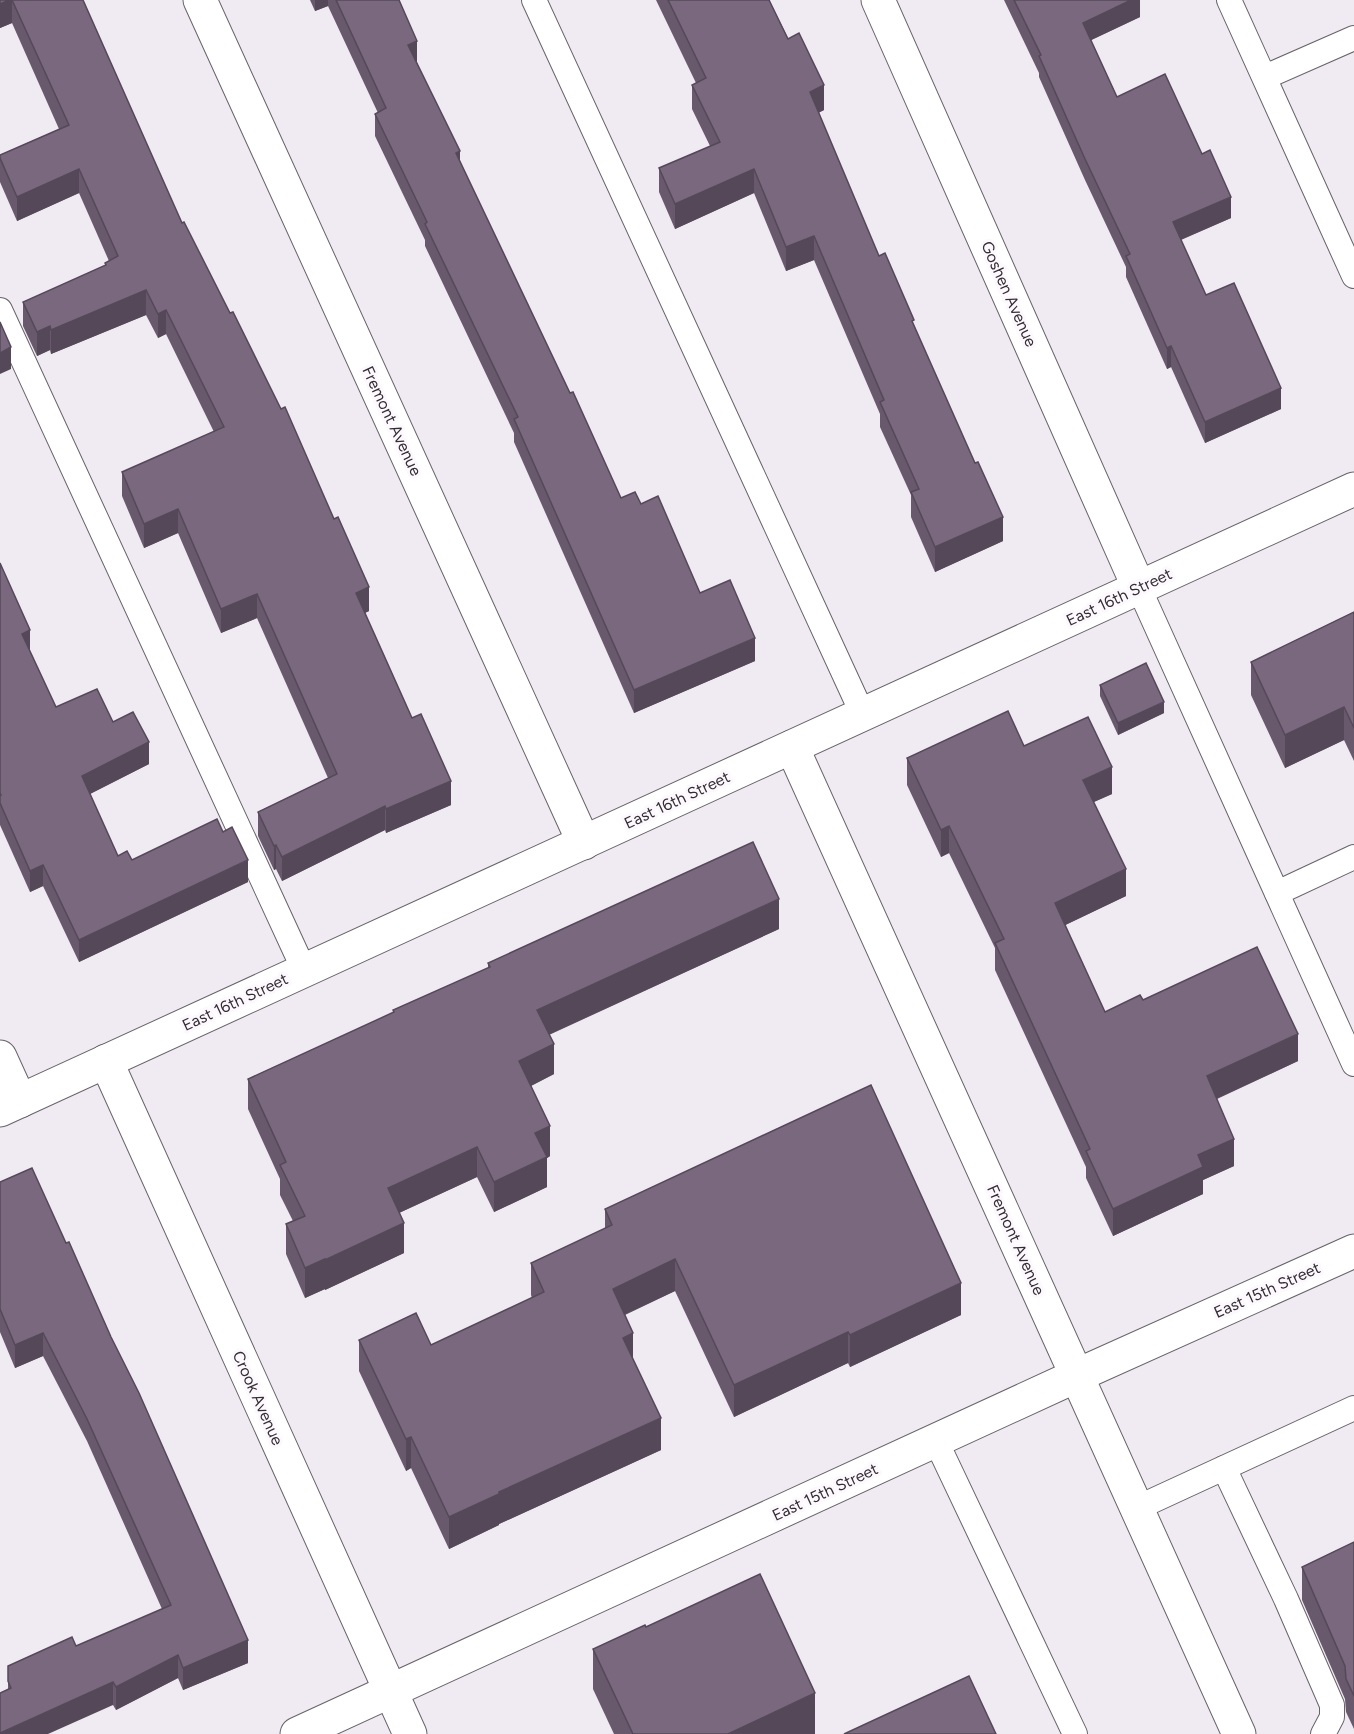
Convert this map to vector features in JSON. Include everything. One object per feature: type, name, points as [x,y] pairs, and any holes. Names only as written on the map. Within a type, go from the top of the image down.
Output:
[{"type":"street","name":"Fremont Avenue","points":[[200,0],[584,843]]},
{"type":"street","name":"Goshen Avenue","points":[[878,0],[1139,588]]},
{"type":"street","name":"East 16th Street","points":[[10,1105],[1354,489]]},
{"type":"street","name":"Fremont Avenue","points":[[792,747],[1078,1375],[1237,1733]]},
{"type":"street","points":[[0,1057],[10,1105]]},
{"type":"street","name":"Crook Avenue","points":[[106,1061],[410,1734]]},
{"type":"street","name":"East 15th Street","points":[[297,1734],[1078,1375],[1354,1251]]},
{"type":"lane","points":[[534,0],[863,715]]},
{"type":"lane","points":[[1229,0],[1354,276]]},
{"type":"lane","points":[[1264,77],[1354,38]]},
{"type":"lane","points":[[0,310],[304,970]]},
{"type":"lane","points":[[1139,588],[1354,1064]]},
{"type":"lane","points":[[1276,893],[1354,857]]},
{"type":"lane","points":[[1137,1508],[1354,1408]]},
{"type":"lane","points":[[936,1441],[1075,1734]]},
{"type":"lane","points":[[1224,1468],[1286,1599],[1332,1705],[1332,1717],[1323,1734]]},
{"type":"building","points":[[12,0],[83,0],[182,223],[184,222],[230,313],[233,312],[281,409],[285,407],[334,519],[338,517],[369,587],[356,593],[412,718],[421,714],[451,781],[386,809],[385,806],[282,857],[276,845],[274,846],[258,812],[337,774],[257,594],[221,609],[178,509],[144,524],[122,472],[224,427],[166,310],[158,314],[146,290],[51,330],[50,326],[37,332],[23,302],[106,265],[105,263],[118,256],[79,169],[17,197],[0,158],[0,155],[69,125]]},
{"type":"building","points":[[336,0],[399,0],[417,41],[408,45],[460,151],[456,153],[570,393],[573,392],[621,498],[635,492],[641,504],[658,496],[700,593],[730,580],[755,638],[634,690],[514,419],[518,417],[375,114],[386,108]]},
{"type":"building","points":[[668,0],[769,0],[788,39],[799,33],[824,85],[810,92],[879,256],[885,253],[914,320],[912,321],[975,463],[978,462],[1003,517],[935,547],[911,492],[919,489],[880,402],[884,400],[814,236],[786,247],[754,169],[675,204],[659,168],[720,142],[692,85],[706,78]]},
{"type":"building","points":[[1014,0],[1131,0],[1083,23],[1117,97],[1165,74],[1202,154],[1210,150],[1231,197],[1173,222],[1206,295],[1234,283],[1281,388],[1205,422],[1171,346],[1167,348],[1126,256],[1130,254]]},
{"type":"building","points":[[0,322],[11,347],[0,353]]},
{"type":"building","points":[[0,563],[30,630],[22,634],[56,707],[97,689],[113,722],[133,712],[149,742],[82,776],[118,856],[127,851],[132,860],[217,819],[223,832],[232,827],[248,860],[79,940],[43,865],[30,871],[0,803]]},
{"type":"building","points":[[1354,612],[1354,728],[1344,707],[1285,735],[1251,662]]},
{"type":"building","points":[[1146,663],[1164,702],[1118,723],[1100,685]]},
{"type":"building","points":[[1008,711],[1024,746],[1088,717],[1112,767],[1083,780],[1126,869],[1055,903],[1105,1012],[1140,995],[1143,1000],[1257,947],[1298,1034],[1207,1076],[1234,1139],[1198,1155],[1203,1167],[1113,1209],[1086,1151],[1090,1149],[995,943],[1004,939],[949,826],[941,830],[907,758]]},
{"type":"building","points":[[753,842],[779,899],[537,1010],[554,1044],[519,1061],[550,1126],[535,1133],[547,1157],[494,1182],[477,1147],[388,1188],[404,1223],[305,1268],[286,1224],[305,1216],[280,1165],[286,1162],[248,1079],[490,967],[488,963]]},
{"type":"building","points":[[871,1085],[961,1283],[850,1335],[848,1332],[734,1385],[675,1259],[613,1289],[633,1333],[623,1338],[661,1418],[449,1517],[411,1437],[406,1439],[359,1340],[416,1313],[431,1345],[544,1292],[531,1263],[612,1225],[605,1209]]},
{"type":"building","points":[[32,1168],[139,1393],[248,1640],[183,1668],[178,1655],[116,1687],[113,1682],[0,1733],[0,1693],[11,1688],[8,1681],[8,1666],[72,1637],[76,1646],[171,1605],[87,1419],[43,1333],[15,1345],[0,1309],[0,1182]]},
{"type":"building","points":[[1354,1542],[1354,1696],[1346,1679],[1345,1666],[1302,1567]]},
{"type":"building","points":[[760,1574],[815,1693],[728,1734],[633,1734],[593,1649]]},
{"type":"building","points":[[969,1676],[996,1734],[844,1734]]}]
